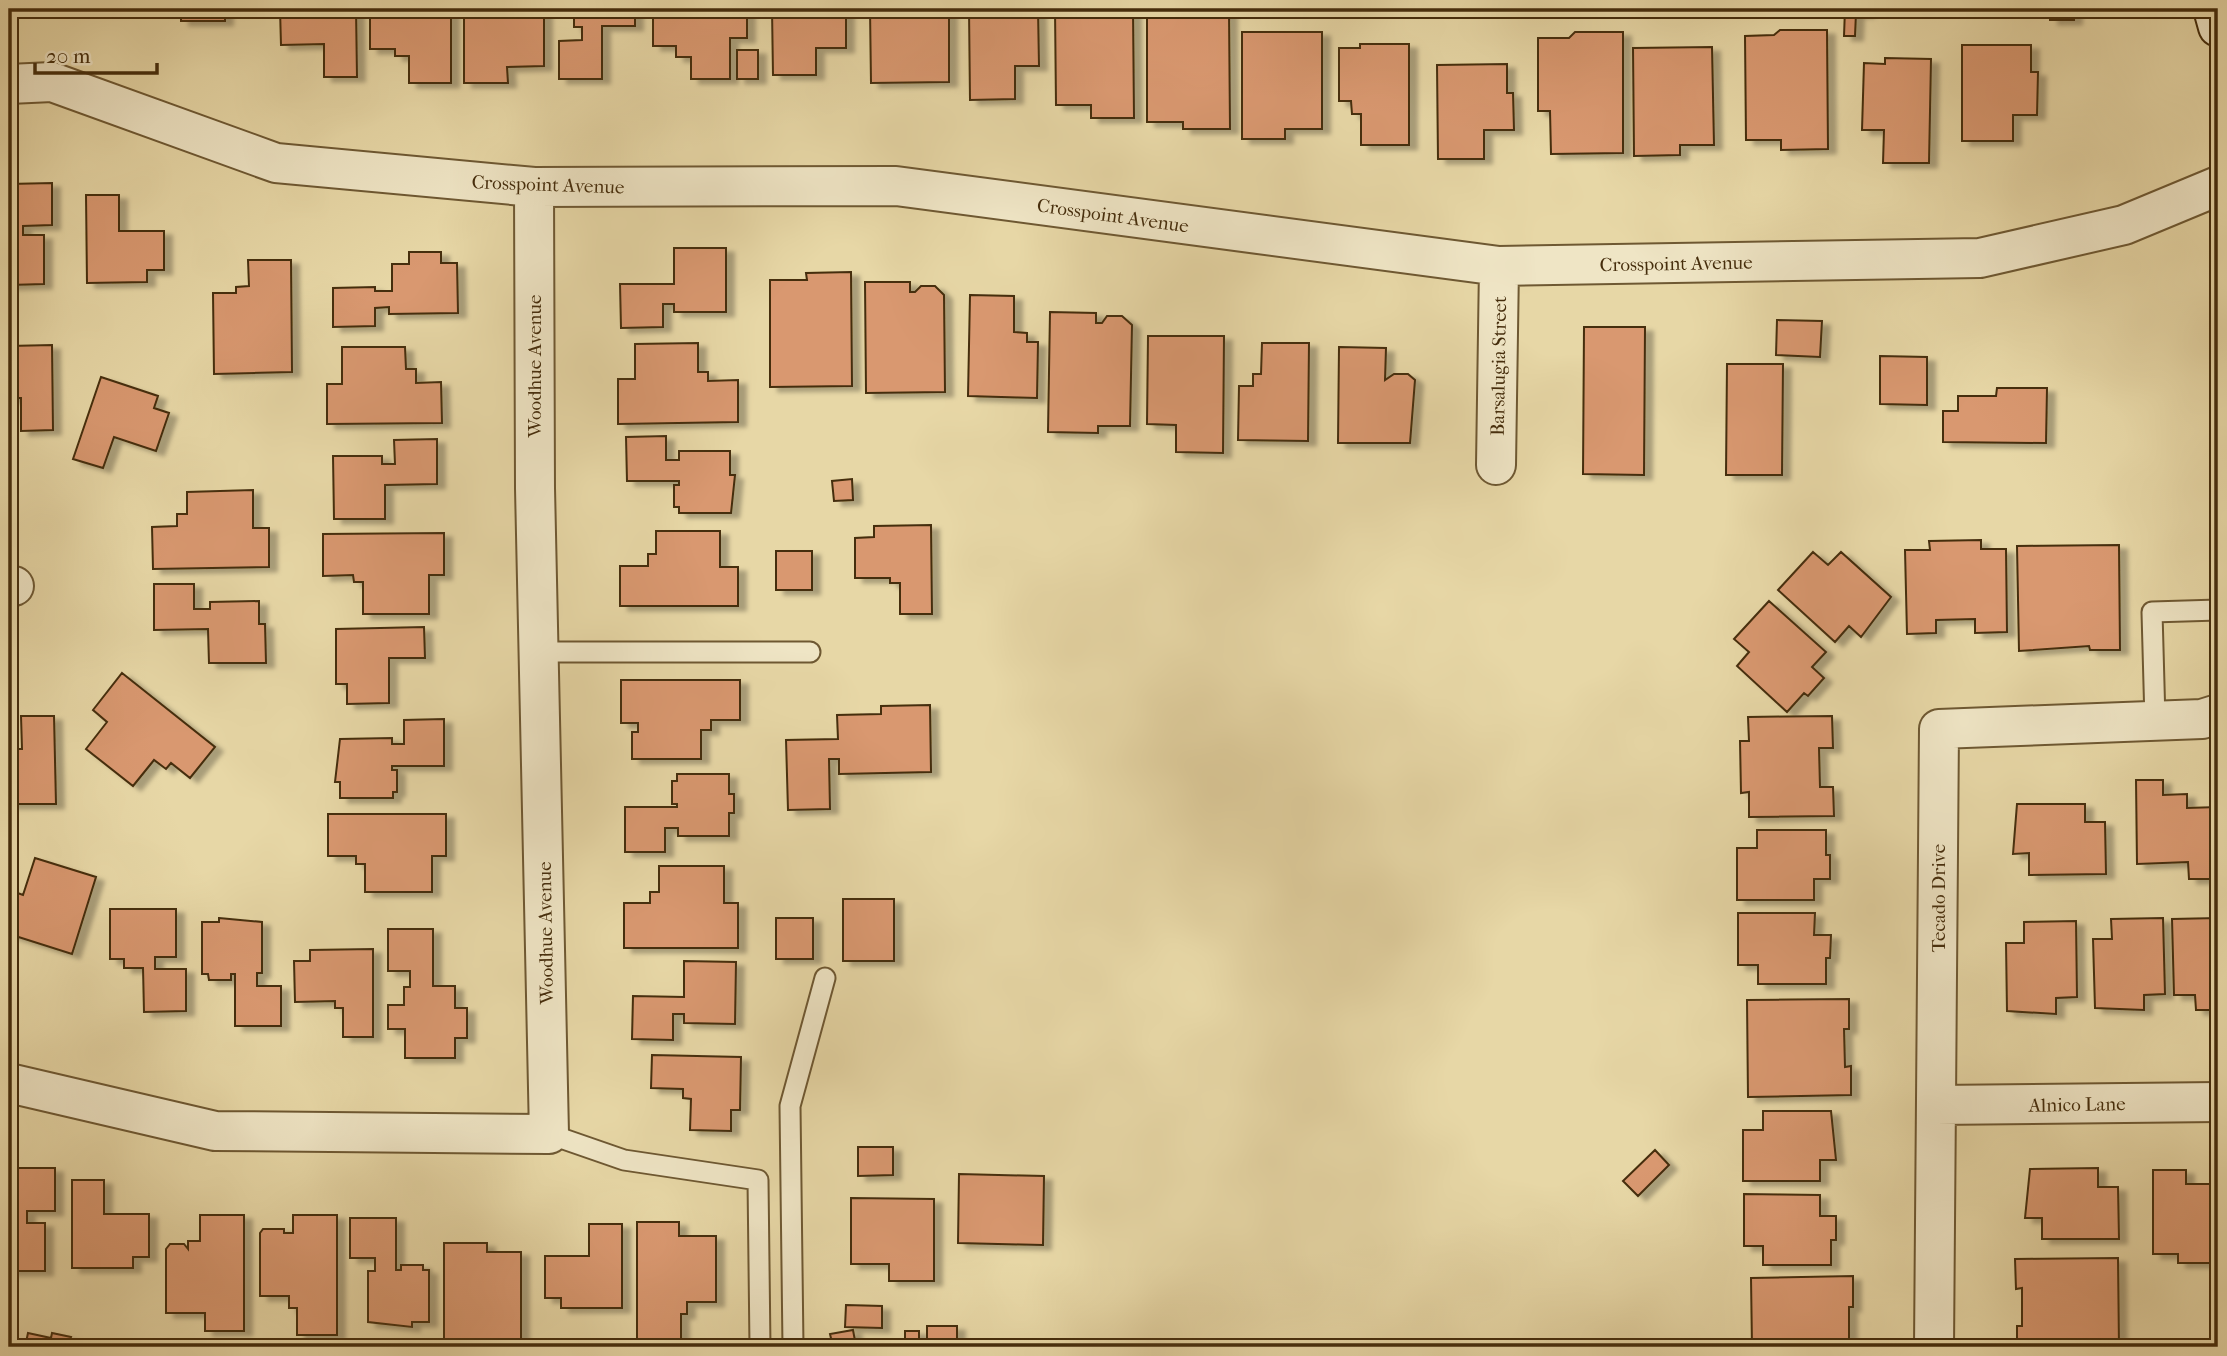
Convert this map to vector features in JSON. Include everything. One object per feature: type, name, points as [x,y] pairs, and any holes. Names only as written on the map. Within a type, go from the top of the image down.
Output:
[{"type":"street","points":[[2213,9],[2218,27]]},
{"type":"street","name":"Crosspoint Avenue","points":[[9,84],[52,82],[276,163],[534,187],[896,186],[1499,266],[1980,258],[2124,225],[2218,186]]},
{"type":"street","name":"Woodhue Avenue","points":[[534,187],[538,652],[549,1134]]},
{"type":"street","name":"Barsalugia Street","points":[[1496,465],[1499,266]]},
{"type":"street","name":"Tecado Drive","points":[[1934,1347],[1939,730],[2202,719],[2218,714]]},
{"type":"street","points":[[9,1083],[215,1131],[549,1134]]},
{"type":"street","name":"Alnico Lane","points":[[1936,1105],[2218,1102]]},
{"type":"lane","points":[[2155,721],[2152,612],[2218,610]]},
{"type":"lane","points":[[538,652],[810,652]]},
{"type":"lane","points":[[793,1347],[790,1106],[825,978]]},
{"type":"lane","points":[[549,1134],[624,1160],[758,1180],[760,1347]]},
{"type":"building","points":[[181,9],[225,9],[225,21],[181,21]]},
{"type":"building","points":[[280,9],[356,9],[357,77],[324,77],[324,44],[281,45]]},
{"type":"building","points":[[370,9],[451,9],[451,83],[409,83],[409,56],[395,56],[395,49],[370,49]]},
{"type":"building","points":[[464,9],[544,9],[544,66],[507,67],[508,83],[464,83]]},
{"type":"building","points":[[574,9],[635,9],[635,26],[602,26],[602,79],[559,79],[559,41],[582,40],[582,27],[574,27]]},
{"type":"building","points":[[653,9],[747,9],[747,38],[730,38],[730,79],[691,79],[691,57],[676,57],[676,46],[653,46]]},
{"type":"building","points":[[772,9],[846,9],[846,48],[816,48],[816,75],[773,75]]},
{"type":"building","points":[[870,9],[949,9],[949,82],[871,83]]},
{"type":"building","points":[[969,9],[1038,9],[1039,66],[1015,66],[1015,99],[970,100]]},
{"type":"building","points":[[1055,9],[1133,9],[1134,118],[1091,118],[1091,105],[1056,105]]},
{"type":"building","points":[[1845,9],[1866,9],[1866,13],[1856,13],[1855,36],[1844,36]]},
{"type":"building","points":[[2050,9],[2074,9],[2074,20],[2050,20]]},
{"type":"building","points":[[1181,10],[1229,10],[1230,129],[1183,129],[1183,122],[1147,122],[1147,17],[1177,16]]},
{"type":"building","points":[[1780,30],[1827,30],[1828,149],[1781,150],[1781,140],[1746,140],[1745,36],[1774,35]]},
{"type":"building","points":[[1242,32],[1322,32],[1322,129],[1285,129],[1285,139],[1242,139]]},
{"type":"building","points":[[1575,32],[1623,32],[1623,153],[1551,154],[1550,111],[1538,111],[1538,38],[1569,38]]},
{"type":"building","points":[[1360,44],[1409,44],[1409,145],[1361,145],[1361,114],[1352,114],[1351,101],[1339,101],[1339,48],[1360,48]]},
{"type":"building","points":[[1962,45],[2031,45],[2031,72],[2038,72],[2037,115],[2013,115],[2013,141],[1962,141]]},
{"type":"building","points":[[1712,47],[1714,145],[1680,145],[1680,155],[1634,156],[1633,48]]},
{"type":"building","points":[[737,50],[758,50],[758,79],[737,79]]},
{"type":"building","points":[[1885,58],[1931,59],[1929,163],[1883,163],[1884,130],[1862,130],[1864,63],[1885,64]]},
{"type":"building","points":[[1507,64],[1507,93],[1513,93],[1514,130],[1484,130],[1484,159],[1438,159],[1437,65]]},
{"type":"building","points":[[52,183],[52,225],[23,226],[23,235],[44,235],[44,284],[9,285],[9,184]]},
{"type":"building","points":[[86,195],[119,195],[119,231],[164,231],[164,270],[147,270],[147,282],[87,283]]},
{"type":"building","points":[[674,248],[726,248],[726,312],[674,312],[674,304],[663,304],[663,327],[621,328],[620,284],[674,284]]},
{"type":"building","points":[[409,252],[441,252],[441,263],[457,263],[458,313],[389,314],[389,307],[375,308],[375,326],[333,327],[333,288],[375,287],[375,291],[392,291],[392,264],[409,264]]},
{"type":"building","points":[[248,260],[291,260],[292,372],[214,374],[213,293],[236,293],[236,287],[249,286]]},
{"type":"building","points":[[851,272],[852,386],[770,387],[770,280],[807,280],[806,273]]},
{"type":"building","points":[[865,282],[910,282],[910,292],[915,292],[921,286],[935,286],[944,295],[945,392],[866,393]]},
{"type":"building","points":[[970,295],[1014,296],[1014,332],[1027,333],[1027,342],[1038,342],[1037,398],[968,396]]},
{"type":"building","points":[[1050,312],[1096,313],[1096,323],[1102,323],[1107,316],[1122,316],[1132,325],[1130,426],[1098,426],[1098,433],[1048,432]]},
{"type":"building","points":[[1777,320],[1822,321],[1820,357],[1776,355]]},
{"type":"building","points":[[1584,327],[1645,327],[1644,475],[1583,474]]},
{"type":"building","points":[[1148,336],[1224,336],[1223,453],[1176,452],[1176,425],[1147,424]]},
{"type":"building","points":[[698,343],[698,372],[708,372],[708,381],[738,380],[738,422],[618,424],[618,379],[635,379],[635,344]]},
{"type":"building","points":[[1262,343],[1309,343],[1308,441],[1238,440],[1239,386],[1253,386],[1253,374],[1261,374]]},
{"type":"building","points":[[52,345],[53,430],[21,431],[21,398],[9,398],[9,346]]},
{"type":"building","points":[[342,347],[405,347],[406,369],[416,369],[416,383],[441,382],[442,423],[327,424],[327,384],[342,384]]},
{"type":"building","points":[[1339,347],[1386,348],[1385,380],[1394,374],[1408,374],[1415,380],[1410,443],[1338,443]]},
{"type":"building","points":[[1880,356],[1927,357],[1927,405],[1880,404]]},
{"type":"building","points":[[1727,364],[1783,364],[1782,475],[1726,475]]},
{"type":"building","points":[[101,377],[158,396],[154,408],[169,413],[156,451],[114,437],[103,468],[73,459]]},
{"type":"building","points":[[1997,388],[2047,388],[2046,443],[1943,442],[1943,411],[1958,411],[1958,396],[1996,396]]},
{"type":"building","points":[[666,436],[666,460],[679,460],[679,451],[730,451],[730,475],[735,475],[731,513],[679,513],[679,507],[674,507],[674,485],[679,485],[679,481],[627,481],[626,437]]},
{"type":"building","points":[[437,439],[437,484],[385,485],[385,519],[334,519],[333,456],[382,456],[382,464],[395,464],[394,440]]},
{"type":"building","points":[[852,479],[853,500],[834,501],[832,481]]},
{"type":"building","points":[[253,490],[253,528],[269,528],[269,567],[153,569],[152,527],[177,526],[177,514],[187,514],[187,492]]},
{"type":"building","points":[[931,525],[932,614],[900,614],[900,583],[890,583],[890,578],[855,578],[855,538],[874,537],[874,526]]},
{"type":"building","points":[[656,531],[720,531],[720,567],[738,567],[738,606],[620,606],[620,566],[648,566],[648,554],[656,554]]},
{"type":"building","points":[[444,533],[444,575],[429,575],[429,614],[363,614],[363,582],[354,582],[353,575],[323,576],[323,534]]},
{"type":"building","points":[[1981,540],[1981,549],[2006,549],[2007,632],[1975,633],[1975,619],[1936,620],[1936,633],[1907,634],[1905,550],[1930,550],[1929,541]]},
{"type":"building","points":[[2119,545],[2120,650],[2090,650],[2089,646],[2019,651],[2017,546]]},
{"type":"building","points":[[776,551],[812,551],[812,590],[776,590]]},
{"type":"building","points":[[1813,552],[1828,565],[1841,552],[1891,597],[1861,637],[1849,626],[1835,642],[1778,590]]},
{"type":"building","points":[[154,584],[194,584],[194,609],[210,609],[210,602],[259,601],[259,624],[265,624],[266,663],[209,663],[208,629],[154,630]]},
{"type":"building","points":[[1769,601],[1826,652],[1812,667],[1824,678],[1808,696],[1804,693],[1787,712],[1737,666],[1749,652],[1734,639]]},
{"type":"building","points":[[424,627],[425,658],[389,658],[389,703],[347,704],[347,684],[336,684],[336,629]]},
{"type":"building","points":[[122,673],[215,747],[190,778],[171,763],[166,769],[154,760],[133,786],[86,749],[107,722],[93,710]]},
{"type":"building","points":[[621,680],[740,680],[740,720],[711,720],[711,730],[701,730],[701,759],[632,759],[632,732],[638,732],[638,723],[621,723]]},
{"type":"building","points":[[930,705],[931,772],[839,774],[839,759],[829,759],[830,809],[788,810],[786,740],[838,739],[837,715],[881,714],[881,706]]},
{"type":"building","points":[[21,716],[54,716],[56,804],[9,804],[9,749],[22,749]]},
{"type":"building","points":[[1832,716],[1833,748],[1819,748],[1820,787],[1833,787],[1834,816],[1749,817],[1749,792],[1741,793],[1740,741],[1749,741],[1748,717]]},
{"type":"building","points":[[444,719],[444,766],[392,766],[392,770],[397,770],[397,792],[393,792],[393,798],[340,798],[340,782],[335,782],[340,739],[392,738],[392,744],[404,744],[404,720]]},
{"type":"building","points":[[677,774],[729,774],[729,794],[734,794],[734,813],[729,813],[729,836],[678,836],[678,828],[665,828],[665,852],[625,852],[625,807],[677,807],[677,804],[672,804],[672,781],[677,781]]},
{"type":"building","points":[[2136,780],[2163,780],[2163,795],[2187,794],[2187,808],[2218,807],[2218,879],[2189,879],[2188,862],[2137,864]]},
{"type":"building","points":[[2017,804],[2085,804],[2085,822],[2105,822],[2106,874],[2029,875],[2029,853],[2013,854]]},
{"type":"building","points":[[328,814],[446,814],[446,856],[432,856],[432,892],[365,892],[365,864],[356,864],[356,856],[328,856]]},
{"type":"building","points":[[1757,830],[1826,830],[1830,879],[1814,879],[1814,900],[1737,900],[1737,848],[1757,848]]},
{"type":"building","points":[[35,858],[96,877],[72,954],[9,934],[9,890],[23,895]]},
{"type":"building","points":[[659,866],[724,866],[724,903],[738,903],[738,948],[624,948],[624,903],[650,903],[650,892],[659,892]]},
{"type":"building","points":[[843,899],[894,899],[894,961],[843,961]]},
{"type":"building","points":[[110,909],[176,909],[176,957],[155,957],[155,969],[186,969],[186,1011],[144,1012],[143,968],[124,968],[124,959],[110,959]]},
{"type":"building","points":[[1738,913],[1815,913],[1814,935],[1831,935],[1830,958],[1826,958],[1826,984],[1758,984],[1758,965],[1738,965]]},
{"type":"building","points":[[219,918],[262,922],[262,973],[257,973],[257,986],[281,986],[281,1026],[235,1026],[235,974],[231,974],[231,980],[209,980],[208,974],[202,974],[202,922],[219,922]]},
{"type":"building","points":[[776,918],[813,918],[813,959],[776,959]]},
{"type":"building","points":[[2163,918],[2165,994],[2144,995],[2144,1010],[2095,1008],[2093,939],[2112,939],[2111,919]]},
{"type":"building","points":[[2218,918],[2218,1010],[2196,1010],[2195,995],[2174,995],[2172,919]]},
{"type":"building","points":[[2076,921],[2077,997],[2056,998],[2056,1014],[2007,1011],[2006,943],[2024,943],[2024,922]]},
{"type":"building","points":[[388,929],[433,929],[433,986],[455,986],[455,1008],[467,1008],[467,1038],[455,1038],[455,1058],[405,1058],[405,1029],[388,1029],[388,1005],[404,1005],[404,987],[410,987],[410,971],[388,971]]},
{"type":"building","points":[[373,949],[373,1037],[343,1037],[343,1008],[335,1008],[335,1001],[295,1002],[294,961],[310,961],[310,950]]},
{"type":"building","points":[[684,961],[736,962],[735,1024],[684,1023],[684,1014],[673,1014],[673,1040],[632,1039],[633,996],[684,997]]},
{"type":"building","points":[[1849,999],[1849,1029],[1844,1029],[1845,1067],[1851,1066],[1851,1095],[1748,1097],[1747,1000]]},
{"type":"building","points":[[652,1055],[741,1057],[740,1110],[731,1110],[731,1131],[690,1130],[691,1099],[683,1098],[683,1089],[651,1088]]},
{"type":"building","points":[[1763,1111],[1831,1111],[1836,1160],[1820,1160],[1820,1181],[1743,1181],[1743,1130],[1763,1130]]},
{"type":"building","points":[[858,1147],[893,1147],[893,1175],[858,1176]]},
{"type":"building","points":[[1655,1150],[1669,1165],[1638,1196],[1623,1181]]},
{"type":"building","points":[[13,1168],[55,1168],[55,1211],[27,1211],[27,1223],[45,1223],[45,1271],[9,1271]]},
{"type":"building","points":[[2098,1168],[2098,1187],[2118,1187],[2119,1239],[2042,1239],[2042,1218],[2025,1218],[2030,1169]]},
{"type":"building","points":[[2153,1170],[2186,1170],[2186,1184],[2218,1184],[2218,1263],[2178,1263],[2178,1254],[2153,1254]]},
{"type":"building","points":[[959,1174],[1044,1176],[1043,1245],[958,1243]]},
{"type":"building","points":[[72,1180],[104,1180],[104,1214],[149,1214],[149,1257],[133,1257],[133,1268],[72,1268]]},
{"type":"building","points":[[1744,1194],[1820,1195],[1820,1216],[1836,1216],[1836,1240],[1831,1240],[1831,1265],[1763,1265],[1763,1246],[1744,1246]]},
{"type":"building","points":[[851,1198],[934,1199],[934,1281],[889,1281],[889,1264],[851,1264]]},
{"type":"building","points":[[200,1215],[244,1215],[244,1331],[205,1331],[205,1313],[166,1313],[166,1249],[170,1244],[184,1244],[188,1249],[188,1241],[200,1241]]},
{"type":"building","points":[[293,1215],[337,1215],[337,1335],[297,1335],[297,1308],[289,1308],[289,1296],[260,1296],[260,1233],[263,1229],[284,1229],[284,1233],[293,1233]]},
{"type":"building","points":[[350,1218],[396,1218],[396,1270],[401,1270],[401,1265],[423,1265],[423,1270],[429,1270],[429,1322],[412,1322],[412,1327],[368,1322],[368,1271],[375,1271],[375,1258],[350,1258]]},
{"type":"building","points":[[637,1222],[679,1222],[679,1236],[716,1236],[716,1302],[687,1302],[687,1314],[681,1314],[681,1341],[637,1341]]},
{"type":"building","points":[[589,1224],[622,1224],[622,1308],[561,1308],[561,1298],[545,1298],[545,1256],[589,1256]]},
{"type":"building","points":[[444,1243],[487,1243],[487,1252],[521,1252],[521,1340],[444,1340]]},
{"type":"building","points":[[2118,1258],[2119,1347],[2017,1347],[2017,1326],[2022,1326],[2022,1288],[2016,1289],[2015,1259]]},
{"type":"building","points":[[1853,1276],[1853,1307],[1849,1307],[1849,1344],[1855,1344],[1855,1347],[1752,1347],[1751,1278]]},
{"type":"building","points":[[846,1305],[882,1306],[882,1328],[845,1327]]},
{"type":"building","points":[[927,1326],[957,1326],[957,1347],[927,1347]]},
{"type":"building","points":[[853,1330],[856,1346],[833,1347],[830,1334]]},
{"type":"building","points":[[905,1331],[919,1331],[919,1347],[905,1347]]},
{"type":"building","points":[[28,1333],[51,1338],[52,1333],[71,1337],[69,1342],[88,1347],[25,1347]]}]
